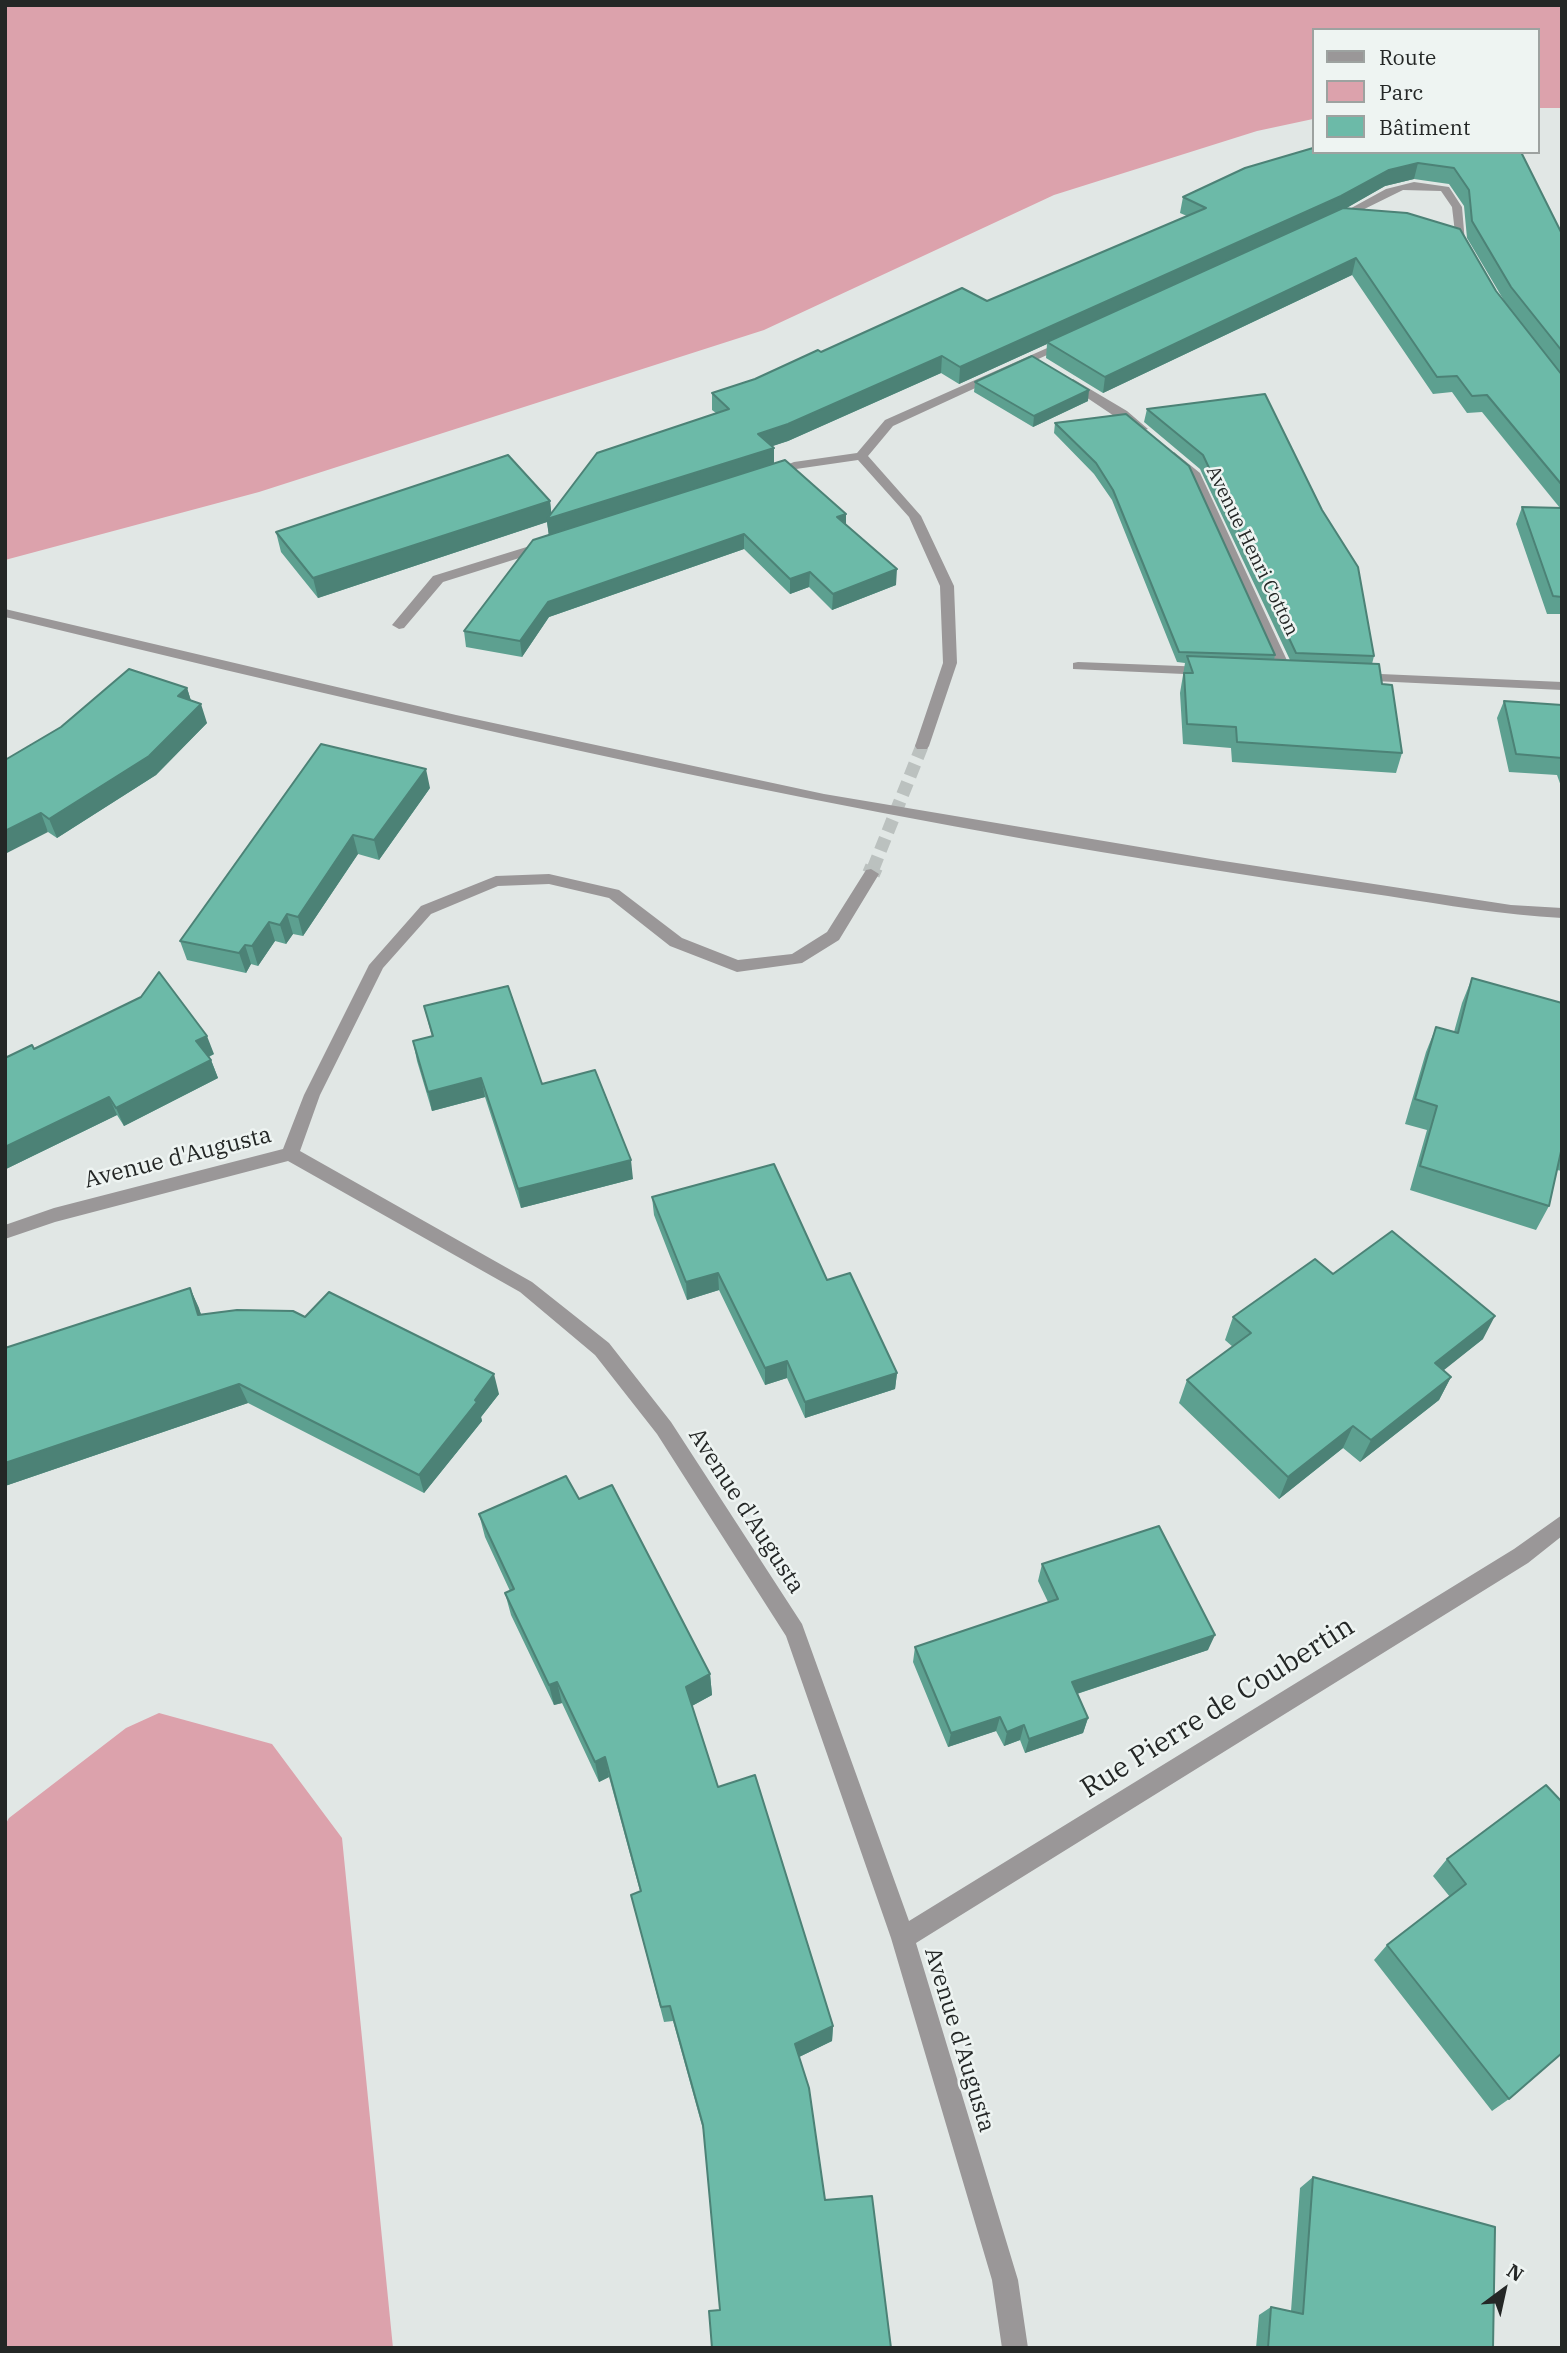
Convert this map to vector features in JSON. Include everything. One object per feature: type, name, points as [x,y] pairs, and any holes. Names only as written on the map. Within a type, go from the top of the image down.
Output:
[{"type":"street","points":[[1325,224],[1404,184],[1424,184],[1445,189],[1457,206],[1455,239],[1467,252]]},
{"type":"street","points":[[1338,218],[1365,220]]},
{"type":"street","points":[[755,478],[794,466],[861,456],[890,424],[1044,366],[1084,335]]},
{"type":"street","name":"Avenue Henri Cotton","points":[[1044,366],[1124,414],[1194,473],[1279,673],[1314,675]]},
{"type":"street","points":[[861,456],[915,516],[947,586],[950,663],[922,746]]},
{"type":"street","points":[[400,625],[438,579],[557,541]]},
{"type":"street","points":[[5,613],[268,677],[730,780],[1020,833],[1511,910],[1562,913]]},
{"type":"street","points":[[1078,666],[1217,671]]},
{"type":"street","points":[[1341,676],[1562,686]]},
{"type":"street","points":[[290,1154],[312,1095],[377,965],[426,910],[496,881],[549,879],[614,894],[676,942],[737,966],[796,959],[834,936],[871,874]]},
{"type":"street","name":"Avenue d'Augusta","points":[[5,1232],[54,1215],[290,1154],[526,1287],[601,1349],[664,1427],[795,1631],[903,1938],[1005,2280],[1015,2348]]},
{"type":"street","name":"Rue Pierre de Coubertin","points":[[903,1938],[1521,1556],[1562,1524]]},
{"type":"green space","points":[[5,5],[1562,5],[1562,108],[1539,108],[1539,28],[1312,28],[1312,119],[1257,131],[1054,195],[764,330],[259,492],[5,560]]},
{"type":"green space","points":[[159,1713],[272,1744],[342,1838],[393,2348],[5,2348],[5,1825],[9,1818],[126,1728]]},
{"type":"building","points":[[1312,148],[1312,154],[1522,154],[1562,234],[1562,351],[1511,287],[1472,221],[1469,190],[1454,168],[1418,163],[1389,170],[1341,196],[960,367],[942,356],[788,424],[758,434],[774,448],[547,519],[597,453],[729,409],[712,393],[755,379],[818,350],[821,352],[962,288],[987,301],[1206,208],[1183,197],[1245,168]]},
{"type":"building","points":[[1343,208],[1407,213],[1460,229],[1496,291],[1562,375],[1562,485],[1487,395],[1472,396],[1457,376],[1437,377],[1356,258],[1105,377],[1047,342]]},
{"type":"building","points":[[1032,356],[1089,390],[1034,416],[975,382]]},
{"type":"building","points":[[1265,394],[1322,510],[1358,567],[1374,656],[1296,653],[1203,455],[1147,409]]},
{"type":"building","points":[[1126,414],[1189,466],[1275,655],[1179,652],[1113,490],[1096,463],[1055,423]]},
{"type":"building","points":[[508,455],[550,501],[313,578],[276,532]]},
{"type":"building","points":[[785,460],[846,514],[837,517],[897,569],[833,594],[810,572],[790,579],[744,534],[548,602],[520,641],[464,631],[533,540]]},
{"type":"building","points":[[1522,507],[1562,508],[1562,597],[1553,596]]},
{"type":"building","points":[[1187,656],[1379,664],[1382,684],[1392,685],[1402,753],[1237,742],[1236,727],[1187,724],[1184,673],[1193,673]]},
{"type":"building","points":[[129,669],[187,688],[178,696],[201,704],[149,756],[49,819],[41,813],[5,831],[5,760],[61,727]]},
{"type":"building","points":[[1504,701],[1562,705],[1562,758],[1516,754]]},
{"type":"building","points":[[321,744],[426,769],[374,840],[353,835],[298,917],[287,914],[280,925],[269,922],[252,946],[245,945],[239,953],[180,941]]},
{"type":"building","points":[[159,972],[207,1036],[196,1041],[211,1060],[116,1108],[109,1097],[5,1147],[5,1058],[32,1045],[34,1049],[141,997]]},
{"type":"building","points":[[1472,978],[1562,1003],[1562,1147],[1549,1206],[1420,1166],[1437,1106],[1415,1099],[1436,1027],[1458,1033]]},
{"type":"building","points":[[508,986],[542,1084],[595,1070],[631,1160],[518,1189],[481,1078],[428,1092],[413,1041],[433,1036],[424,1006]]},
{"type":"building","points":[[774,1164],[827,1280],[850,1273],[897,1373],[805,1402],[787,1361],[765,1368],[718,1273],[686,1282],[652,1197]]},
{"type":"building","points":[[1392,1231],[1495,1316],[1435,1363],[1451,1377],[1371,1440],[1353,1426],[1288,1477],[1187,1380],[1251,1333],[1233,1317],[1315,1259],[1333,1274]]},
{"type":"building","points":[[190,1288],[198,1315],[237,1310],[293,1311],[305,1317],[329,1292],[494,1374],[475,1400],[477,1402],[419,1475],[239,1384],[5,1463],[5,1348]]},
{"type":"building","points":[[566,1476],[579,1499],[612,1485],[710,1674],[686,1687],[718,1787],[755,1775],[833,2026],[795,2044],[809,2088],[825,2200],[872,2196],[891,2348],[712,2348],[709,2311],[720,2310],[703,2125],[670,2006],[661,2007],[631,1895],[641,1891],[605,1757],[595,1762],[557,1682],[549,1685],[505,1593],[514,1589],[479,1514]]},
{"type":"building","points":[[1159,1526],[1215,1635],[1072,1682],[1088,1718],[1029,1739],[1024,1725],[1007,1732],[1000,1717],[951,1733],[915,1647],[1058,1599],[1042,1564]]},
{"type":"building","points":[[1546,1785],[1562,1802],[1562,2053],[1509,2099],[1387,1945],[1466,1884],[1447,1859]]},
{"type":"building","points":[[1313,2177],[1495,2227],[1493,2348],[1268,2348],[1271,2307],[1303,2314]]},
{"type":"tunnel","points":[[873,869],[922,746]]},
{"type":"tunnel","points":[[871,874],[874,867]]}]
